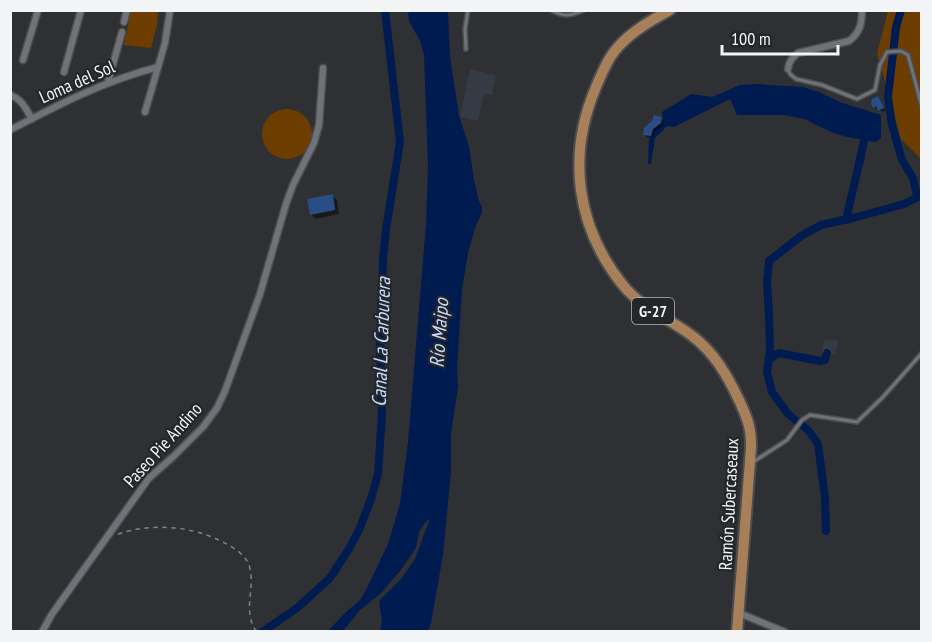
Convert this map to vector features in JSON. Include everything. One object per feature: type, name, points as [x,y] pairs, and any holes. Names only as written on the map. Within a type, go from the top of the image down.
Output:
[{"type":"main road","name":"Ramón Subercaseaux","points":[[670,10],[643,26],[622,42],[614,52],[597,83],[584,118],[579,168],[589,225],[612,269],[631,295],[693,336],[710,352],[722,367],[746,413],[751,440],[737,632]]},
{"type":"street","points":[[23,60],[38,10]]},
{"type":"street","points":[[64,72],[81,10]]},
{"type":"street","points":[[124,22],[127,10]]},
{"type":"street","points":[[146,112],[165,43],[170,10]]},
{"type":"street","points":[[788,69],[792,57],[798,53],[849,41],[855,37],[862,23],[862,10]]},
{"type":"street","points":[[108,82],[122,32]]},
{"type":"street","name":"Loma del Sol","points":[[10,130],[108,82],[158,67]]},
{"type":"street","name":"Paseo Pie Andino","points":[[42,632],[52,614],[149,478],[203,427],[217,408],[260,294],[289,195],[317,134],[321,110],[323,68]]},
{"type":"street","points":[[10,95],[22,101],[32,119]]},
{"type":"street","points":[[739,613],[785,632]]},
{"type":"lane","points":[[466,49],[465,29],[468,10]]},
{"type":"lane","points":[[550,10],[572,16],[584,10]]},
{"type":"lane","points":[[788,69],[790,74],[796,78],[822,85],[857,99],[875,90],[880,65],[887,52],[901,51],[908,55],[921,107]]},
{"type":"lane","points":[[750,463],[787,440],[802,420],[810,415],[857,422],[883,397],[921,353]]},
{"type":"path","points":[[104,542],[127,531],[166,527],[191,530],[227,544],[241,554],[249,565],[252,582],[250,614],[253,627],[257,631]]},
{"type":"shaded area","points":[[131,11],[158,11],[151,48],[124,45]]},
{"type":"shaded area","points":[[888,11],[921,11],[921,159],[901,139],[877,53]]},
{"type":"shaded area","points":[[470,69],[496,75],[492,95],[484,94],[478,121],[460,117]]},
{"type":"shaded area","points":[[282,109],[292,109],[305,116],[312,129],[312,139],[305,152],[292,159],[282,159],[273,155],[266,148],[262,139],[262,129],[266,120],[273,113]]},
{"type":"shaded area","points":[[824,339],[838,341],[835,354],[822,352]]},
{"type":"water","name":"Río Maipo","points":[[408,11],[448,11],[450,56],[459,116],[469,146],[474,180],[482,207],[468,253],[462,290],[458,387],[451,434],[451,471],[443,555],[428,631],[380,631],[382,619],[379,605],[380,600],[401,579],[415,559],[430,518],[419,532],[416,548],[381,593],[360,610],[343,631],[328,631],[360,600],[388,544],[400,504],[408,442],[426,224],[428,167],[424,55],[420,41],[409,21]]},
{"type":"water","points":[[740,85],[803,87],[881,115],[881,138],[876,142],[847,137],[805,119],[784,115],[737,115],[730,99],[674,127],[667,126],[655,138],[651,164],[648,164],[649,138],[652,137],[654,129],[663,122],[662,112],[691,94],[712,97]]},
{"type":"building","points":[[878,96],[884,108],[878,111],[876,106],[873,108],[871,104],[872,99]]},
{"type":"building","points":[[654,115],[662,117],[661,123],[653,129],[651,136],[643,135],[644,128],[652,121]]},
{"type":"building","points":[[333,194],[335,210],[310,215],[307,199]]},
{"type":"waterway","name":"Canal La Carburera","points":[[262,632],[297,608],[330,578],[359,530],[378,474],[382,415],[380,349],[383,260],[400,142],[385,10]]},
{"type":"waterway","points":[[901,10],[896,27],[888,97],[892,125],[902,160],[913,178],[917,196]]},
{"type":"waterway","points":[[860,161],[864,140]]},
{"type":"waterway","points":[[846,220],[861,155]]},
{"type":"waterway","points":[[826,531],[825,498],[818,444],[808,430],[788,414],[772,392],[767,372],[770,349],[767,283],[769,261],[801,236],[821,225],[904,204],[922,195]]},
{"type":"waterway","points":[[769,359],[779,353],[820,361],[825,360],[827,353]]}]
